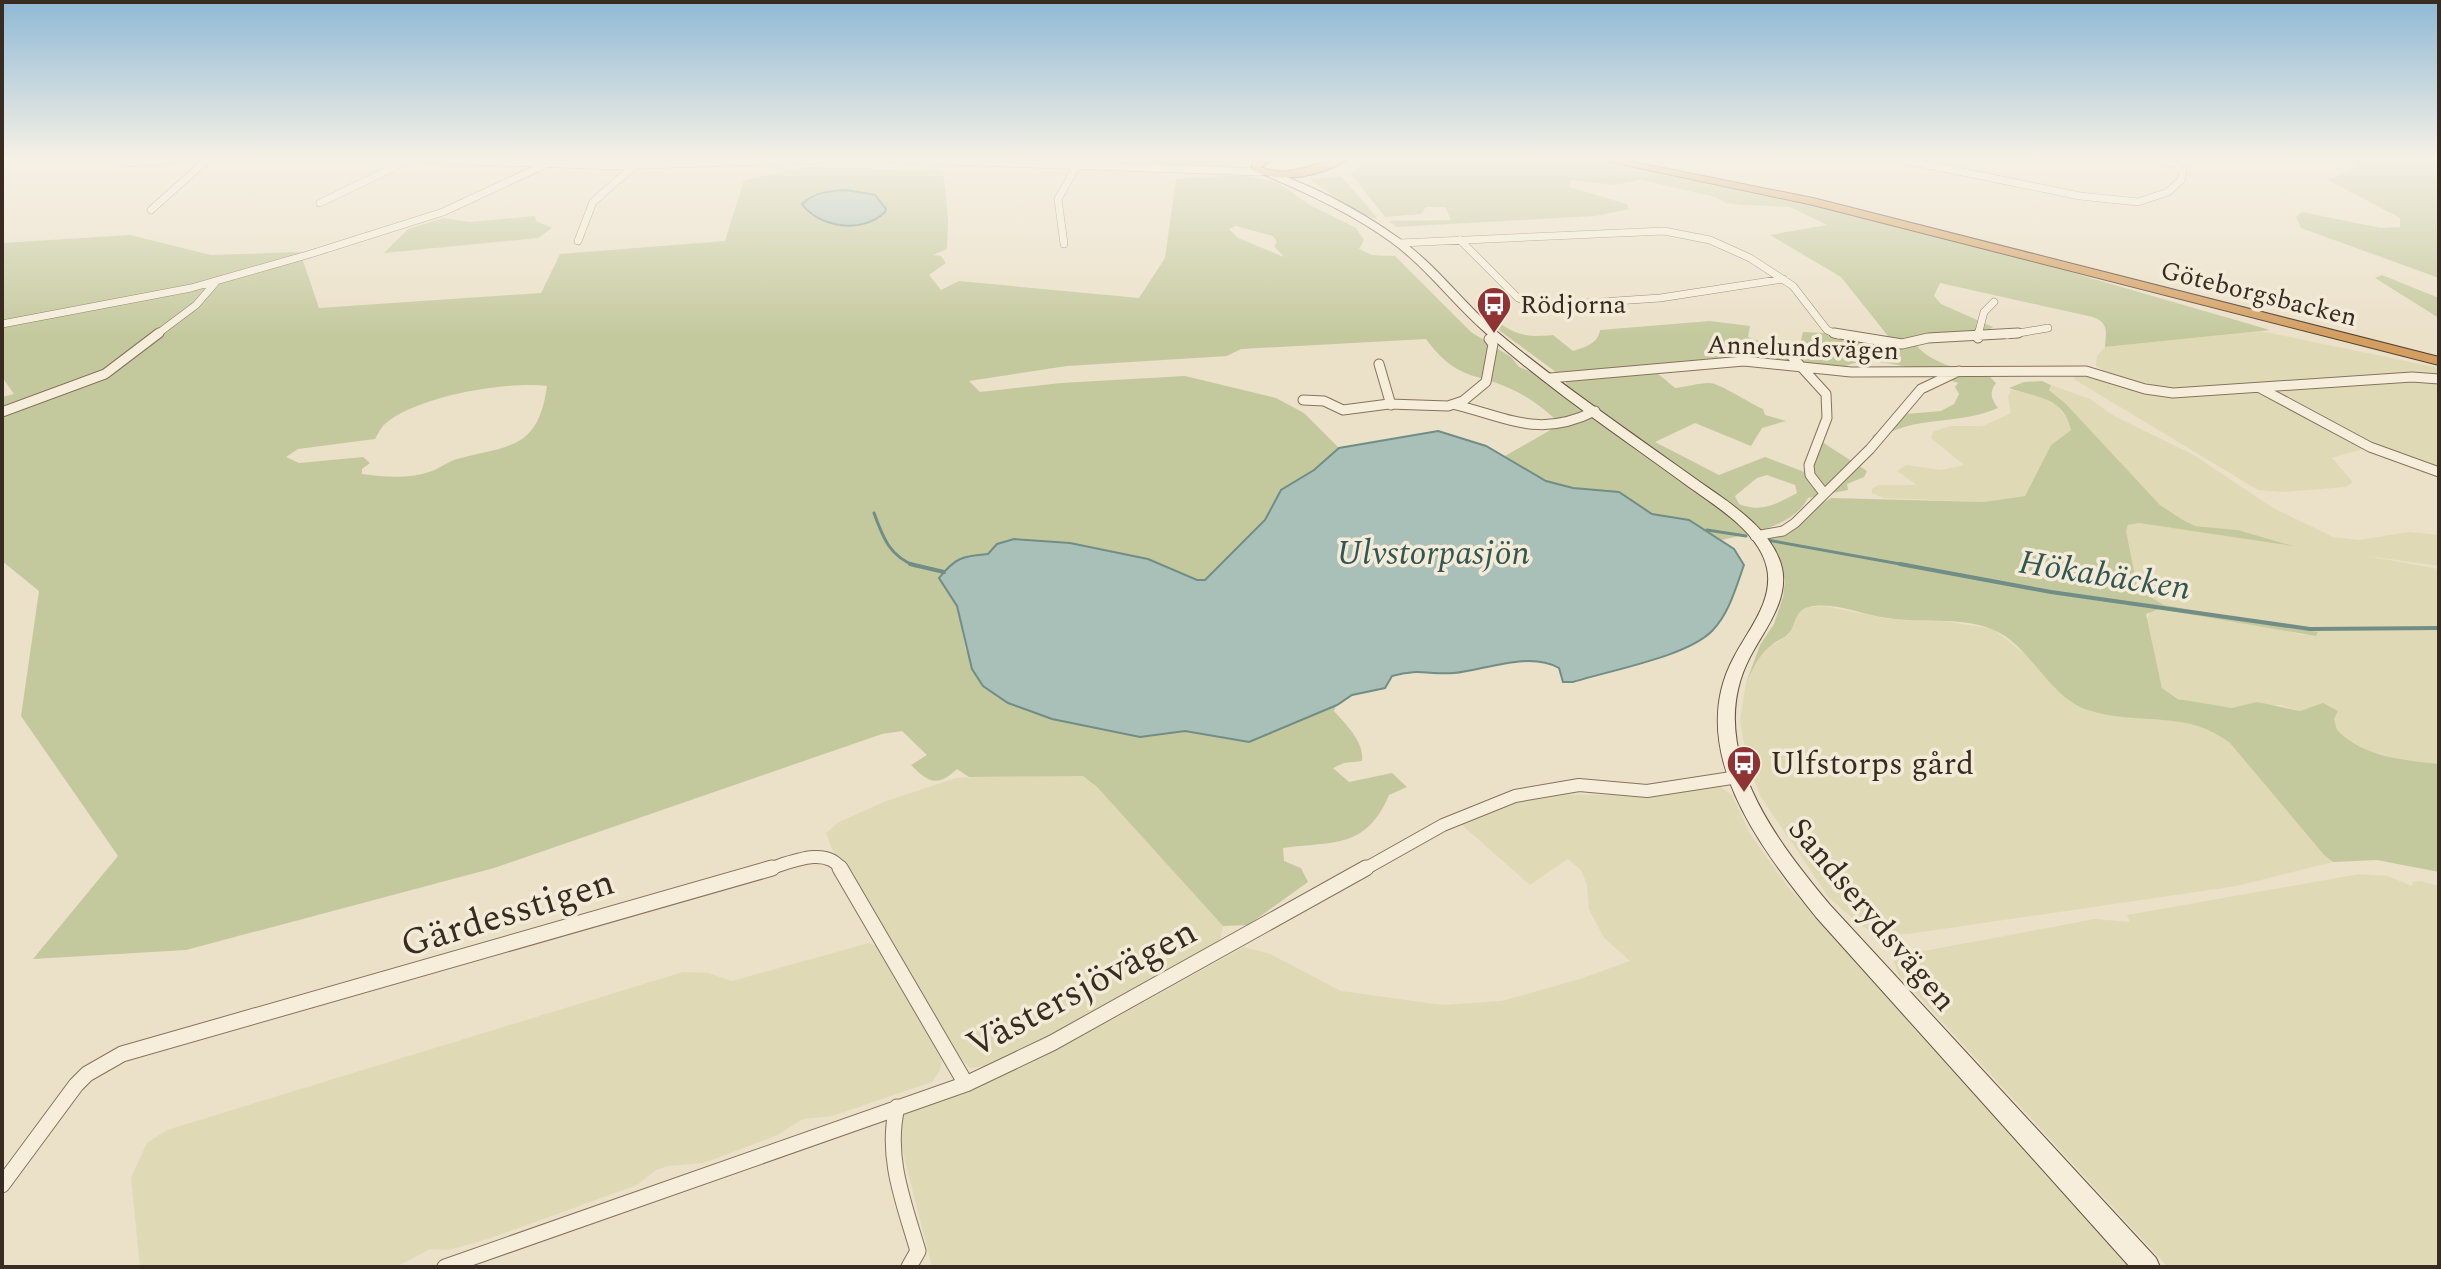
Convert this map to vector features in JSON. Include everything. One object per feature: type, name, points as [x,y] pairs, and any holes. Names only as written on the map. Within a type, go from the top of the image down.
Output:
[{"type":"highway","name":"Göteborgsbacken","points":[[1890,218],[2202,304],[2439,359]]},
{"type":"highway","name":"Göteborgsbacken","points":[[1905,218],[2233,308],[2439,359]]},
{"type":"street","points":[[2,324],[216,282],[424,218]]},
{"type":"street","points":[[578,241],[587,218]]},
{"type":"street","points":[[1061,218],[1064,244]]},
{"type":"street","name":"Sandserydsvägen","points":[[1363,218],[1400,243],[1497,338],[1720,503],[1755,536],[1774,566],[1776,584],[1769,607],[1736,668],[1728,698],[1728,739],[1738,777],[1754,816],[1772,846],[1813,899],[2147,1267]]},
{"type":"street","points":[[1400,243],[1664,231],[1723,244],[1783,279],[1801,295],[1827,330],[1839,336],[1902,344],[1928,338],[1978,338],[2048,328]]},
{"type":"street","points":[[1460,240],[1518,298],[1541,306],[1660,298],[1783,279]]},
{"type":"street","points":[[2,412],[105,374],[196,305],[216,282]]},
{"type":"street","points":[[1978,338],[1983,313],[1994,302]]},
{"type":"street","points":[[1456,405],[1486,382],[1493,344],[1489,339],[1497,338]]},
{"type":"street","points":[[1786,350],[1826,394],[1829,402],[1827,426],[1809,463],[1811,477],[1823,492]]},
{"type":"street","name":"Annelundsvägen","points":[[1550,378],[1622,374],[1722,361],[1851,372],[2086,371],[2145,389],[2173,393],[2412,377],[2439,379]]},
{"type":"street","points":[[1379,364],[1391,405]]},
{"type":"street","points":[[1755,536],[1783,531],[1795,523],[1823,492],[1870,449],[1921,389],[1959,370]]},
{"type":"street","points":[[2256,386],[2281,396],[2370,447],[2439,472]]},
{"type":"street","points":[[1303,400],[1321,400],[1343,410],[1391,405],[1456,405],[1541,427],[1570,423],[1595,411]]},
{"type":"street","name":"Västersjövägen","points":[[445,1267],[966,1084],[1052,1043],[1443,825],[1483,807],[1549,788],[1579,785],[1647,791],[1738,777]]},
{"type":"street","name":"Gärdesstigen","points":[[2,1185],[76,1085],[87,1074],[122,1054],[501,948],[810,857],[824,857],[838,864],[966,1084]]},
{"type":"street","points":[[897,1107],[891,1141],[917,1262]]},
{"type":"shaded area","points":[[2260,331],[2439,368],[2439,377],[2167,391],[2115,377],[2096,366],[2097,356],[2105,347]]},
{"type":"shaded area","points":[[2076,374],[2145,392],[2257,389],[2363,446],[2363,449],[2332,458],[2352,483],[2346,487],[2282,492],[2258,490],[2075,380],[2073,376]]},
{"type":"shaded area","points":[[2439,380],[2439,471],[2391,453],[2274,391],[2276,387]]},
{"type":"shaded area","points":[[2051,385],[2090,399],[2114,416],[2192,454],[2273,508],[2333,537],[2358,540],[2409,532],[2439,535],[2439,566],[2361,555],[2439,569],[2439,764],[2402,760],[2364,750],[2343,737],[2336,730],[2334,719],[2315,707],[2300,711],[2281,705],[2232,708],[2199,704],[2178,698],[2162,688],[2147,619],[2151,611],[2159,609],[2280,628],[2302,635],[2317,632],[2164,605],[2151,599],[2138,590],[2126,531],[2128,525],[2139,523],[2288,544],[2238,530],[2195,526],[2160,505],[2066,404],[2049,390]]},
{"type":"shaded area","points":[[2011,390],[2039,395],[2057,406],[2069,420],[2071,430],[2051,445],[2025,496],[1983,502],[1884,498],[1872,493],[1878,485],[1917,485],[1897,471],[1906,465],[1941,470],[1964,465],[1931,438],[1933,432],[1950,426],[1982,426],[2011,413],[2008,397]]},
{"type":"shaded area","points":[[1825,606],[1889,619],[1944,621],[1993,629],[2030,658],[2054,688],[2071,702],[2090,711],[2178,721],[2213,730],[2230,743],[2333,862],[2237,886],[1908,934],[1877,934],[1860,925],[1829,898],[1761,797],[1747,761],[1740,721],[1746,683],[1761,653],[1789,634],[1798,613],[1808,607]]},
{"type":"shaded area","points":[[1083,776],[1097,787],[1223,926],[1220,940],[1029,1049],[990,1065],[970,1068],[958,1055],[832,849],[826,833],[839,822],[886,801],[956,778]]},
{"type":"shaded area","points":[[1719,786],[1732,795],[1750,834],[1789,888],[2130,1267],[932,1267],[898,1133],[901,1118],[908,1110],[993,1079],[1079,1038],[1244,947],[1270,954],[1341,991],[1442,1005],[1502,1001],[1630,961],[1604,938],[1589,909],[1587,885],[1581,870],[1568,859],[1530,885],[1462,825],[1519,800],[1546,794],[1662,796]]},
{"type":"shaded area","points":[[2359,874],[2388,876],[2412,886],[2413,882],[2421,881],[2439,886],[2439,1267],[2168,1267],[1898,974],[1894,961],[1908,954],[2095,919],[2130,922],[2127,915]]},
{"type":"shaded area","points":[[869,943],[879,947],[942,1059],[940,1070],[932,1082],[832,1116],[803,1119],[778,1135],[704,1163],[656,1170],[637,1185],[488,1239],[448,1250],[430,1249],[396,1267],[140,1267],[131,1178],[147,1143],[167,1130],[683,972],[708,973],[732,981]]},
{"type":"green space","points":[[443,218],[470,222],[535,218],[552,228],[538,238],[384,253],[408,229]]},
{"type":"green space","points":[[732,218],[818,218],[853,224],[876,218],[948,218],[947,249],[933,255],[941,256],[946,263],[929,275],[941,290],[959,281],[1139,298],[1165,258],[1171,218],[1336,218],[1356,228],[1364,240],[1359,249],[1372,255],[1395,256],[1471,332],[1511,357],[1519,367],[1567,385],[1564,378],[1477,314],[1487,313],[1518,333],[1553,335],[1573,351],[1594,342],[1600,330],[1710,321],[1750,326],[1748,337],[1782,349],[1799,347],[1803,332],[1888,336],[1841,277],[1770,235],[1827,225],[1813,218],[1867,218],[2022,258],[2270,330],[2105,347],[2104,325],[2093,317],[1940,283],[1934,296],[1941,304],[1993,327],[1985,333],[1913,339],[1935,360],[1990,377],[1996,383],[1992,396],[1998,408],[1967,417],[1904,427],[1875,441],[1872,436],[1906,414],[1941,411],[1954,404],[1959,394],[1955,387],[1958,383],[1900,365],[1868,362],[1842,368],[1725,359],[1650,367],[1675,388],[1714,384],[1763,409],[1765,415],[1786,421],[1762,428],[1751,446],[1695,423],[1655,442],[1719,475],[1765,457],[1810,474],[1816,438],[1867,471],[1864,477],[1847,484],[1848,490],[1808,498],[1801,508],[1782,522],[1722,540],[1689,520],[1652,514],[1619,492],[1573,488],[1546,481],[1505,456],[1561,424],[1521,394],[1449,364],[1426,339],[1241,349],[1227,356],[1067,366],[969,381],[980,392],[1061,383],[1185,376],[1276,398],[1304,413],[1339,448],[1314,470],[1281,490],[1266,520],[1205,580],[1197,580],[1148,559],[1070,543],[1014,539],[997,544],[988,554],[969,555],[948,588],[957,606],[966,650],[1008,703],[1052,719],[1140,737],[1185,731],[1249,742],[1336,705],[1334,711],[1357,740],[1362,761],[1333,768],[1349,782],[1392,773],[1407,787],[1389,795],[1370,825],[1359,834],[1333,842],[1283,848],[1284,861],[1301,868],[1308,882],[1248,925],[1223,926],[1097,787],[1083,776],[969,777],[957,769],[944,779],[928,779],[911,765],[927,755],[902,731],[882,734],[494,868],[186,950],[33,959],[118,856],[21,716],[39,591],[2,561],[2,397],[14,394],[2,377],[2,243],[130,235],[211,255],[300,252],[319,308],[541,293],[560,254],[725,241]],"holes":[[[1236,226],[1273,236],[1277,242],[1274,246],[1284,257],[1238,238],[1229,229]],[[547,386],[536,423],[518,442],[457,459],[429,472],[387,477],[362,474],[362,469],[370,463],[363,457],[299,463],[286,457],[298,449],[375,439],[384,425],[400,414],[440,398],[487,388]],[[1767,475],[1795,485],[1797,493],[1762,507],[1739,504],[1735,496],[1757,478]]]},
{"type":"green space","points":[[1556,218],[1397,227],[1389,221]]},
{"type":"green space","points":[[2297,218],[2333,218],[2381,228],[2400,227],[2400,218],[2439,218],[2439,278],[2301,228]]},
{"type":"green space","points":[[2382,275],[2439,298],[2439,318],[2375,278]]},
{"type":"green space","points":[[2042,381],[2051,385],[2049,390],[2066,404],[2160,505],[2195,526],[2238,530],[2293,546],[2139,523],[2128,525],[2126,531],[2138,590],[2164,605],[2318,632],[2316,636],[2159,609],[2146,614],[2162,688],[2178,699],[2232,708],[2257,702],[2300,711],[2323,703],[2338,711],[2334,719],[2337,730],[2359,746],[2384,756],[2439,764],[2439,872],[2377,860],[2333,862],[2230,743],[2197,726],[2110,715],[2077,706],[2055,688],[2005,636],[1978,625],[1901,620],[1828,606],[1809,607],[1800,612],[1787,635],[1764,652],[1746,683],[1760,645],[1774,624],[1783,597],[1785,580],[1769,538],[1831,498],[1983,502],[2025,496],[2051,445],[2071,430],[2062,410],[2055,404],[2009,388],[2024,382]]},
{"type":"water","points":[[819,218],[877,218],[854,225],[830,223]]},
{"type":"water","name":"Ulvstorpasjön","points":[[1438,431],[1486,446],[1546,481],[1573,488],[1619,492],[1652,514],[1689,520],[1734,549],[1744,565],[1723,617],[1712,631],[1685,648],[1573,682],[1563,682],[1559,668],[1534,661],[1454,673],[1417,672],[1392,676],[1385,688],[1352,695],[1337,705],[1249,742],[1185,731],[1140,737],[1052,719],[1008,703],[983,686],[972,669],[957,606],[939,578],[960,559],[988,554],[997,544],[1014,539],[1070,543],[1148,559],[1197,580],[1205,580],[1265,520],[1281,490],[1314,470],[1339,448]]},
{"type":"waterway","points":[[874,513],[884,538],[894,552],[913,565]]},
{"type":"waterway","name":"Hökabäcken","points":[[1707,530],[1746,536]]},
{"type":"waterway","name":"Hökabäcken","points":[[1767,540],[1903,565]]},
{"type":"waterway","points":[[913,565],[944,572]]},
{"type":"waterway","name":"Hökabäcken","points":[[1903,565],[1911,566]]},
{"type":"waterway","name":"Hökabäcken","points":[[1903,565],[2051,592],[2310,629],[2439,628]]},
{"type":"place","name":"Rödjorna","points":[[1494,335]]},
{"type":"place","name":"Ulfstorps gård","points":[[1744,794]]}]
